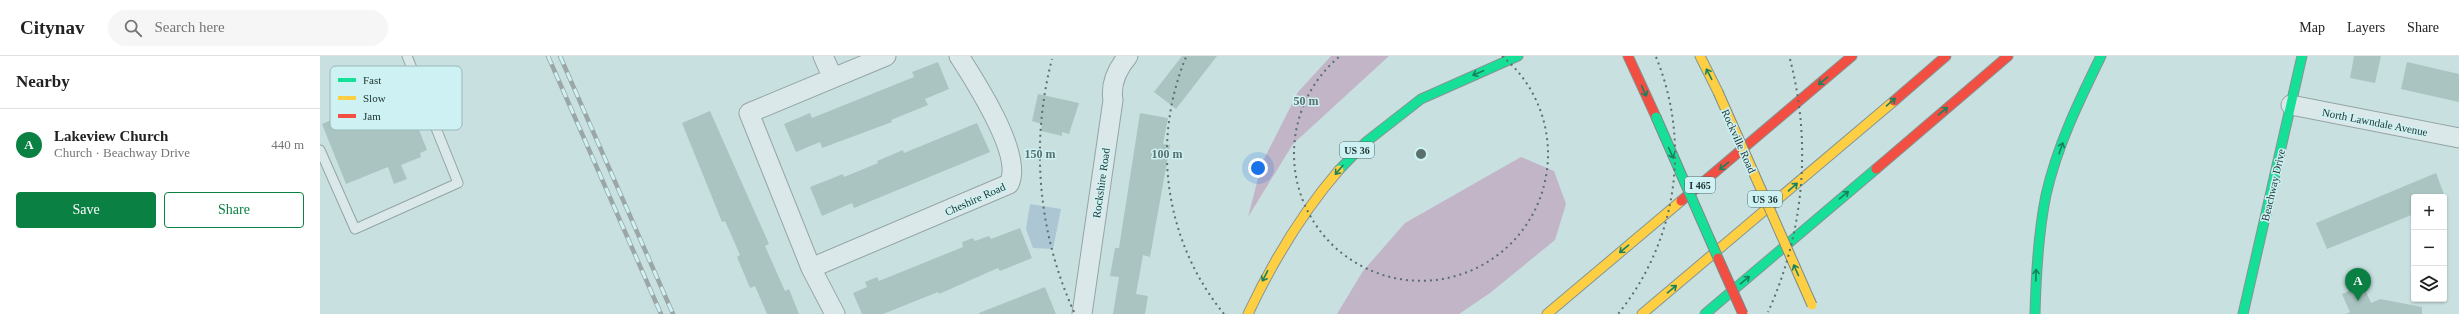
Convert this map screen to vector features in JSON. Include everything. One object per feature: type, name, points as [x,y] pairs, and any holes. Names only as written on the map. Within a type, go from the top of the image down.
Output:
[{"type":"main road","points":[[1628,56],[1742,314]]},
{"type":"main road","name":"Rockville Road","points":[[1700,56],[1718,92],[1814,310]]},
{"type":"main road","name":"I 465","points":[[1547,314],[1852,56]]},
{"type":"main road","points":[[1642,314],[1946,56]]},
{"type":"main road","points":[[1705,314],[2008,56]]},
{"type":"main road","points":[[2035,314],[2036,256],[2046,195],[2061,147],[2082,93],[2101,56]]},
{"type":"main road","name":"Beachway Drive","points":[[2243,314],[2302,56]]},
{"type":"main road","name":"US 36","points":[[1248,314],[1264,278],[1289,234],[1350,158],[1384,126],[1422,98],[1516,57]]},
{"type":"street","points":[[824,56],[833,78]]},
{"type":"street","points":[[835,314],[811,268],[749,113],[833,78],[864,60],[886,56]]},
{"type":"street","name":"Cheshire Road","points":[[811,268],[1009,184],[1013,173],[1004,139],[987,100],[959,56]]},
{"type":"street","name":"Rockshire Road","points":[[1082,314],[1113,100],[1113,86],[1119,68],[1128,56]]},
{"type":"street","name":"North Lawndale Avenue","points":[[2291,106],[2458,140]]},
{"type":"lane","points":[[407,56],[411,66]]},
{"type":"lane","points":[[320,150],[355,228],[458,184],[436,130]]},
{"type":"shaded area","points":[[1331,56],[1389,56],[1293,144],[1248,217],[1262,163],[1298,92]]},
{"type":"shaded area","points":[[1521,157],[1554,171],[1566,204],[1555,240],[1490,293],[1459,314],[1337,314],[1363,271],[1405,223]]},
{"type":"shaded area","points":[[1030,204],[1061,209],[1053,249],[1033,248],[1026,229]]},
{"type":"building","points":[[1182,56],[1217,56],[1176,109],[1154,92]]},
{"type":"building","points":[[2354,56],[2381,56],[2375,83],[2350,78]]},
{"type":"building","points":[[938,62],[949,89],[925,99],[928,105],[891,120],[892,122],[822,148],[820,142],[796,152],[784,124],[810,113],[812,118],[914,77],[912,72]]},
{"type":"building","points":[[2407,62],[2459,74],[2459,102],[2401,89]]},
{"type":"building","points":[[1038,94],[1079,103],[1069,134],[1062,132],[1062,136],[1041,131],[1042,124],[1032,121]]},
{"type":"building","points":[[710,111],[769,244],[765,246],[785,291],[789,289],[799,314],[767,314],[755,286],[750,288],[737,257],[740,255],[725,221],[722,222],[682,123]]},
{"type":"building","points":[[1140,113],[1168,118],[1163,144],[1170,145],[1150,257],[1143,255],[1136,294],[1148,296],[1145,314],[1113,314],[1119,277],[1110,276],[1115,248],[1119,248]]},
{"type":"building","points":[[330,121],[330,130],[419,130],[427,150],[420,153],[421,157],[401,165],[407,179],[394,184],[388,167],[346,184],[322,124]]},
{"type":"building","points":[[977,123],[990,152],[854,208],[852,203],[822,216],[810,187],[843,174],[844,177],[878,163],[877,161],[903,150],[904,153]]},
{"type":"building","points":[[2436,173],[2444,194],[2411,194],[2411,215],[2327,249],[2316,223]]},
{"type":"building","points":[[1020,228],[1032,258],[1000,271],[998,268],[939,294],[938,292],[883,314],[862,314],[853,293],[867,287],[865,282],[877,277],[879,281],[963,247],[962,242],[973,238],[975,241],[989,236],[991,239]]},
{"type":"building","points":[[2363,285],[2371,303],[2380,299],[2422,307],[2422,314],[2346,314],[2350,312],[2342,294]]},
{"type":"building","points":[[1045,287],[1056,314],[979,314],[979,313]]},
{"type":"railway","points":[[548,56],[661,314]]},
{"type":"railway","points":[[560,56],[673,314]]},
{"type":"traffic: fast","points":[[1339,170],[1366,142],[1421,99],[1518,56]]},
{"type":"traffic: fast","points":[[2035,314],[2039,239],[2046,195],[2062,141],[2101,56]]},
{"type":"traffic: fast","points":[[2243,314],[2302,56]]},
{"type":"traffic: fast","points":[[1656,117],[1718,258]]},
{"type":"traffic: fast","points":[[1705,314],[1876,169]]},
{"type":"traffic: slow","points":[[1700,56],[1718,92]]},
{"type":"traffic: slow","points":[[1718,92],[1812,305]]},
{"type":"traffic: slow","points":[[1642,314],[1894,101]]},
{"type":"traffic: slow","points":[[1248,314],[1267,275],[1300,221],[1339,170]]},
{"type":"traffic: slow","points":[[1547,314],[1681,201]]},
{"type":"traffic: jam","points":[[1628,56],[1656,117]]},
{"type":"traffic: jam","points":[[1681,201],[1852,56]]},
{"type":"traffic: jam","points":[[1894,101],[1946,56]]},
{"type":"traffic: jam","points":[[1876,169],[2008,56]]},
{"type":"traffic: jam","points":[[1718,258],[1743,314]]},
{"type":"place","name":"Lakeview Church","points":[[2358,301]]}]
